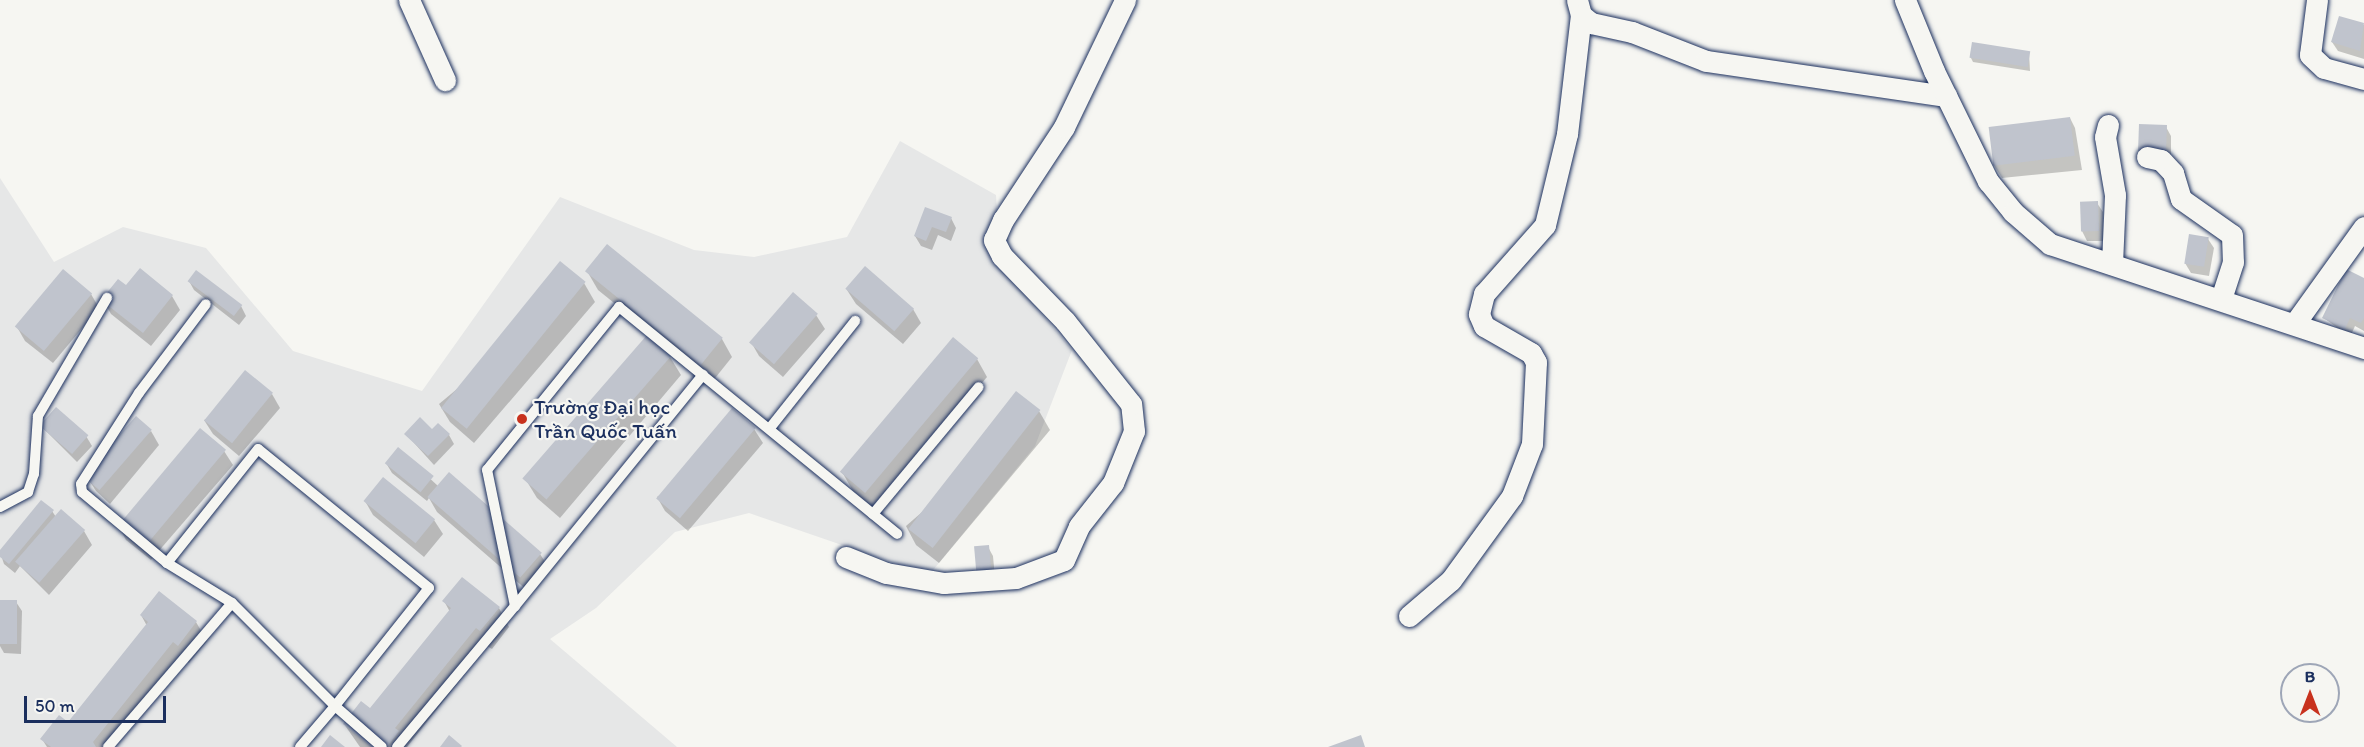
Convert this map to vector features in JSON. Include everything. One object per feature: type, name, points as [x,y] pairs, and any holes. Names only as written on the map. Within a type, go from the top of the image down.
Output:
[{"type":"street","points":[[409,0],[445,80]]},
{"type":"street","points":[[846,557],[886,573],[944,583],[1016,578],[1064,560],[1079,526],[1109,491],[1134,431],[1131,404],[1065,321],[1002,256],[994,240],[1003,220],[1064,127],[1125,0]]},
{"type":"street","points":[[1905,0],[1946,96],[1988,180],[2013,212],[2050,244],[2295,323],[2364,348]]},
{"type":"street","points":[[2317,0],[2310,55],[2324,68],[2364,79]]},
{"type":"street","points":[[1579,7],[1592,23],[1632,32],[1706,61],[1946,96]]},
{"type":"street","points":[[1409,616],[1451,580],[1512,496],[1532,444],[1536,362],[1531,353],[1484,326],[1479,315],[1484,294],[1545,225],[1566,134],[1579,7]]},
{"type":"street","points":[[2108,125],[2105,137],[2115,195],[2112,264]]},
{"type":"street","points":[[2147,157],[2162,160],[2173,173],[2181,199],[2232,235],[2233,262],[2221,299]]},
{"type":"street","points":[[2295,323],[2364,227]]},
{"type":"lane","points":[[0,507],[20,499],[33,483],[38,416],[106,298]]},
{"type":"lane","points":[[206,304],[139,393],[81,484],[82,492],[167,562],[232,603],[335,706],[382,747]]},
{"type":"lane","points":[[515,606],[488,470],[619,307],[897,534]]},
{"type":"lane","points":[[770,428],[855,321]]},
{"type":"lane","points":[[397,747],[703,375]]},
{"type":"lane","points":[[873,514],[979,387]]},
{"type":"lane","points":[[167,562],[258,449],[429,588],[300,747]]},
{"type":"lane","points":[[108,747],[232,603]]},
{"type":"shaded area","name":"Trường Đại học Trần Quốc Tuấn","points":[[900,141],[996,195],[1000,264],[1072,350],[1035,446],[929,575],[749,513],[675,532],[596,608],[550,639],[677,747],[0,747],[0,178],[54,262],[123,227],[206,248],[293,351],[422,391],[560,197],[694,250],[754,257],[847,237]]},
{"type":"building","points":[[2339,16],[2364,23],[2360,51],[2331,42]]},
{"type":"building","points":[[1972,42],[2030,51],[2028,67],[1969,58]]},
{"type":"building","points":[[2070,117],[2075,156],[1993,166],[1989,127]]},
{"type":"building","points":[[2139,124],[2167,125],[2166,152],[2138,151]]},
{"type":"building","points":[[2098,201],[2099,231],[2081,232],[2080,202]]},
{"type":"building","points":[[925,207],[952,217],[946,232],[932,227],[926,241],[914,236]]},
{"type":"building","points":[[2189,234],[2209,237],[2204,267],[2184,264]]},
{"type":"building","points":[[607,244],[723,338],[701,365],[585,271]]},
{"type":"building","points":[[560,261],[586,282],[467,429],[441,408]]},
{"type":"building","points":[[865,266],[914,309],[894,331],[845,289]]},
{"type":"building","points":[[140,268],[173,295],[143,333],[101,300],[118,279],[126,285]]},
{"type":"building","points":[[63,269],[92,293],[44,351],[15,326]]},
{"type":"building","points":[[2346,269],[2364,278],[2364,318],[2361,323],[2350,318],[2345,329],[2322,318]]},
{"type":"building","points":[[196,270],[242,305],[234,316],[188,281]]},
{"type":"building","points":[[793,292],[818,314],[774,364],[749,343]]},
{"type":"building","points":[[647,335],[671,356],[546,499],[522,478]]},
{"type":"building","points":[[953,337],[978,358],[865,493],[840,472]]},
{"type":"building","points":[[245,370],[273,393],[232,443],[204,421]]},
{"type":"building","points":[[1016,391],[1040,410],[933,548],[908,529]]},
{"type":"building","points":[[56,407],[88,435],[72,454],[40,426]]},
{"type":"building","points":[[732,408],[756,428],[680,518],[656,498]]},
{"type":"building","points":[[136,416],[152,430],[99,490],[84,476]]},
{"type":"building","points":[[420,417],[432,429],[438,423],[450,434],[428,456],[404,434]]},
{"type":"building","points":[[200,428],[226,450],[144,548],[118,526]]},
{"type":"building","points":[[398,447],[434,476],[421,492],[385,463]]},
{"type":"building","points":[[449,472],[542,553],[520,578],[427,497]]},
{"type":"building","points":[[383,477],[435,519],[416,543],[363,501]]},
{"type":"building","points":[[41,500],[54,510],[9,564],[0,557],[0,550]]},
{"type":"building","points":[[61,509],[85,530],[39,583],[15,562]]},
{"type":"building","points":[[989,545],[992,580],[977,581],[974,546]]},
{"type":"building","points":[[462,577],[500,607],[480,631],[476,628],[395,728],[399,731],[387,747],[372,747],[343,724],[361,701],[370,708],[451,608],[442,601]]},
{"type":"building","points":[[159,591],[197,621],[178,646],[173,642],[93,742],[96,747],[51,747],[40,739],[59,715],[68,722],[148,622],[140,615]]},
{"type":"building","points":[[0,600],[17,600],[17,644],[0,644]]},
{"type":"building","points":[[330,735],[345,747],[321,747]]},
{"type":"building","points":[[449,735],[462,746],[440,747]]},
{"type":"building","points":[[1361,735],[1365,747],[1328,747]]},
{"type":"place","name":"Trường Đại học Trần Quốc Tuấn","points":[[522,419]]}]
